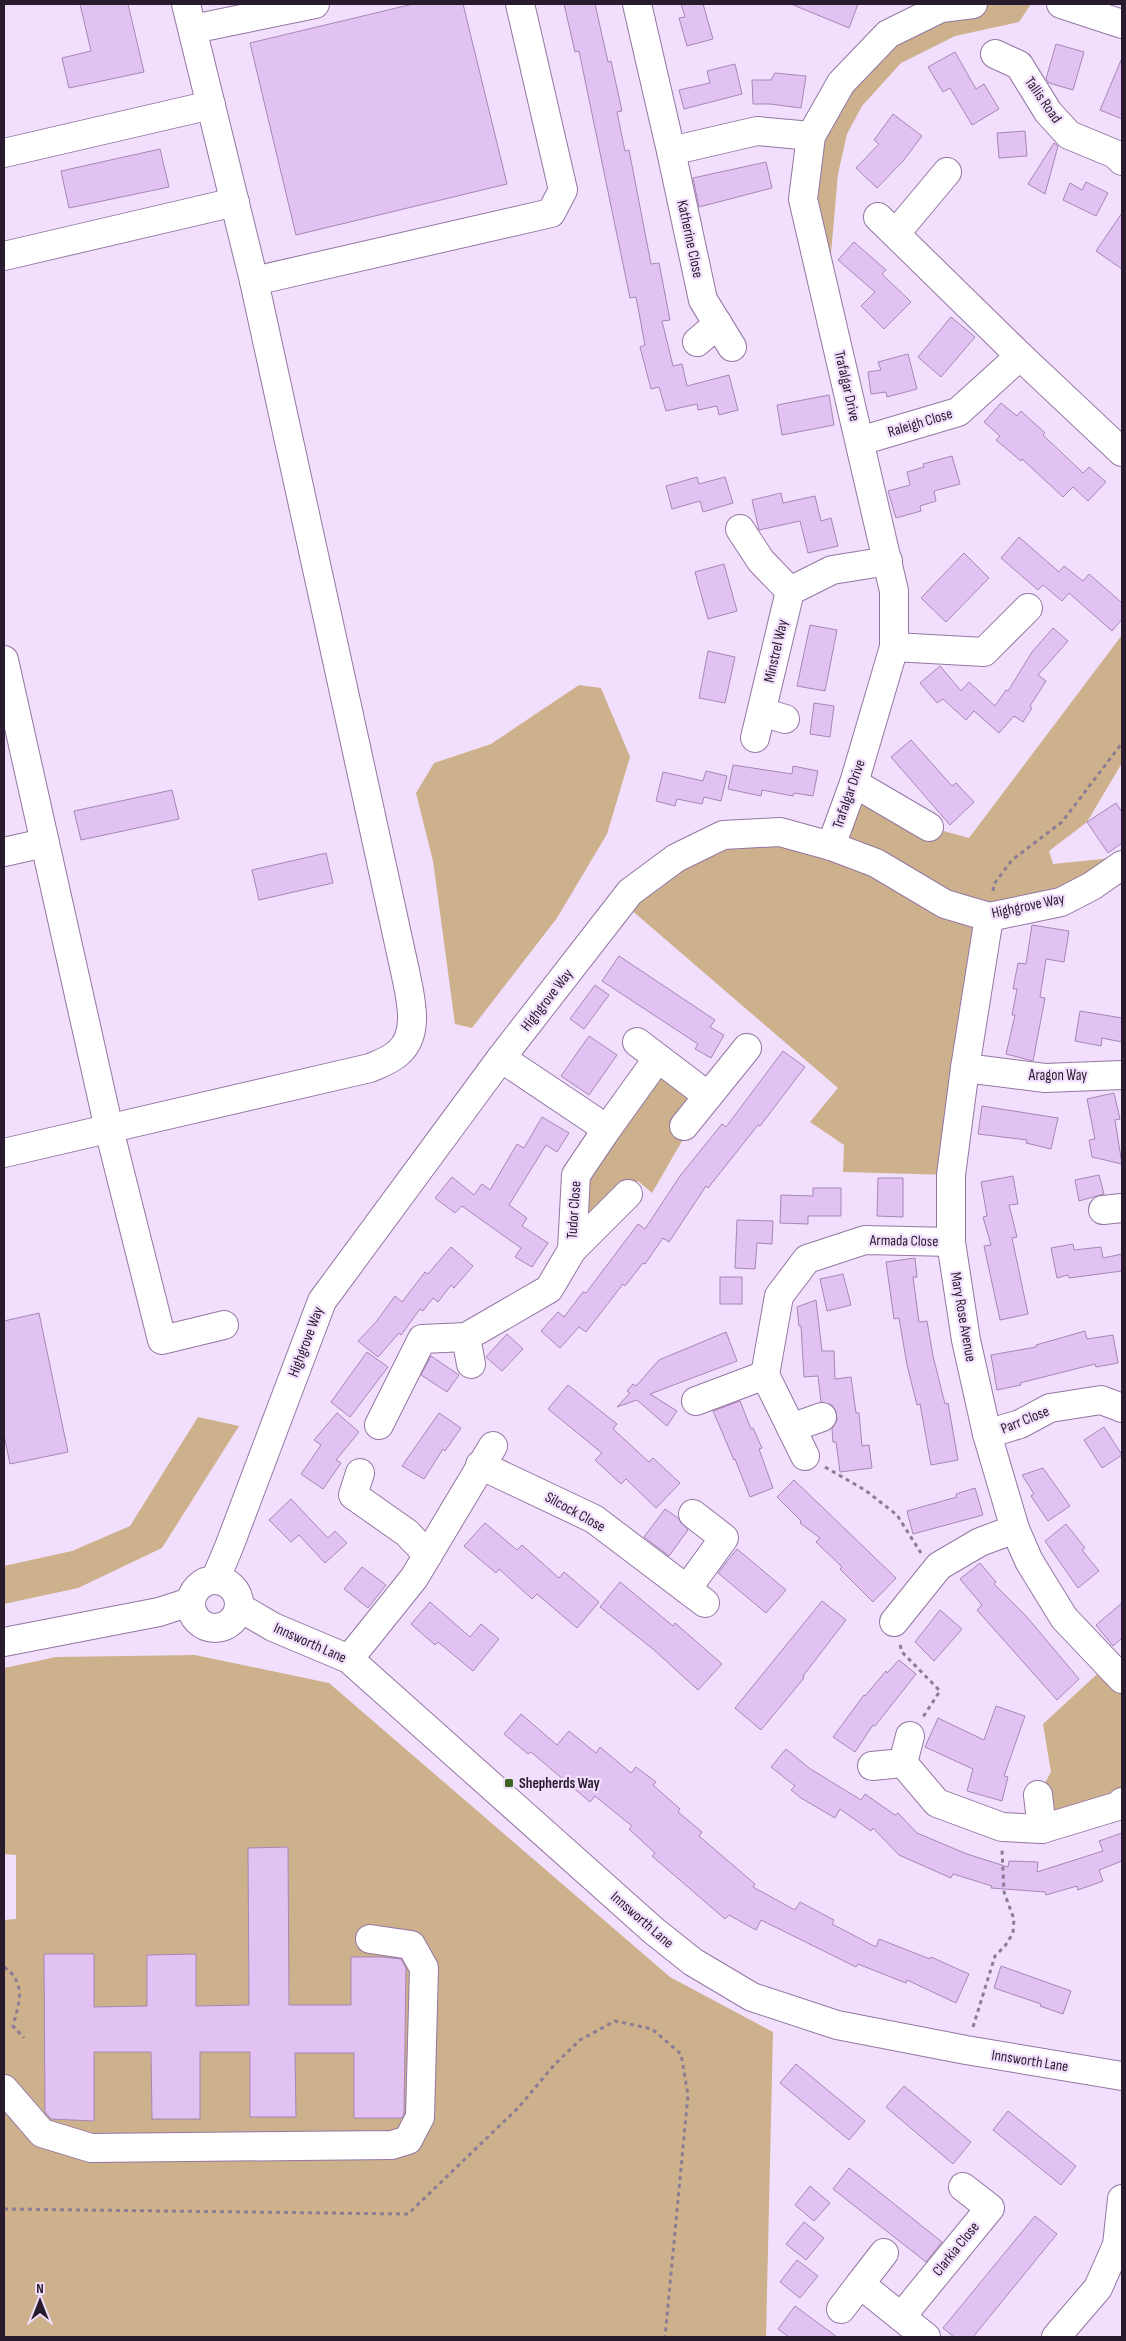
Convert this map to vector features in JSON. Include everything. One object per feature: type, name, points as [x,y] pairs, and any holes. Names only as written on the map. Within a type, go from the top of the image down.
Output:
[{"type":"street","points":[[4,1153],[370,1068],[398,1053],[410,1034],[412,1005],[407,979],[254,281],[190,17],[315,4]]},
{"type":"street","points":[[254,281],[552,213],[563,190],[520,4]]},
{"type":"street","name":"Katherine Close","points":[[637,4],[703,300],[732,347]]},
{"type":"street","name":"Trafalgar Drive","points":[[831,846],[854,782],[894,647],[894,591],[803,199],[812,136],[841,82],[888,34],[941,8],[973,4]]},
{"type":"street","points":[[1061,4],[1122,24]]},
{"type":"street","name":"Tallis Road","points":[[1015,55],[1048,112],[1069,135],[1114,154],[1122,162]]},
{"type":"street","points":[[4,153],[211,105]]},
{"type":"street","points":[[671,151],[757,131],[812,136]]},
{"type":"street","points":[[947,172],[887,225],[1020,356],[1122,450]]},
{"type":"street","points":[[4,256],[235,202]]},
{"type":"street","points":[[697,342],[718,324]]},
{"type":"street","name":"Raleigh Close","points":[[860,441],[958,412],[1020,356]]},
{"type":"street","points":[[740,529],[761,561],[790,591],[832,570],[888,561]]},
{"type":"street","name":"Minstrel Way","points":[[755,738],[773,716],[790,591]]},
{"type":"street","points":[[894,647],[984,652],[1028,608]]},
{"type":"street","points":[[4,660],[109,1129],[162,1340],[224,1325]]},
{"type":"street","points":[[854,782],[929,827]]},
{"type":"street","name":"Highgrove Way","points":[[214,1580],[229,1547],[322,1301],[501,1058],[630,892],[676,858],[723,835],[780,832],[831,846],[876,864],[945,904],[989,916],[1061,902],[1092,886],[1122,866]]},
{"type":"street","points":[[4,852],[44,844]]},
{"type":"street","name":"Mary Rose Avenue","points":[[989,916],[964,1068],[951,1175],[951,1242],[966,1340],[987,1434],[1015,1529],[1029,1561],[1064,1618],[1122,1678]]},
{"type":"street","points":[[684,1126],[747,1048]]},
{"type":"street","name":"Tudor Close","points":[[380,1425],[422,1339],[454,1338],[549,1289],[572,1250],[576,1175],[607,1129],[647,1050],[708,1096]]},
{"type":"street","points":[[501,1058],[607,1129]]},
{"type":"street","name":"Aragon Way","points":[[964,1068],[1045,1078],[1122,1075]]},
{"type":"street","points":[[572,1250],[628,1194]]},
{"type":"street","name":"Armada Close","points":[[765,1375],[779,1296],[807,1259],[865,1240],[951,1242]]},
{"type":"street","points":[[454,1338],[471,1364]]},
{"type":"street","points":[[696,1401],[765,1375],[805,1456]]},
{"type":"street","name":"Parr Close","points":[[987,1434],[1020,1424],[1050,1408],[1101,1400],[1122,1408]]},
{"type":"street","points":[[791,1428],[822,1417]]},
{"type":"street","name":"Silcock Close","points":[[428,1555],[486,1455],[594,1518],[696,1596],[724,1538],[693,1514]]},
{"type":"street","points":[[350,1659],[414,1578],[428,1555],[407,1533],[353,1495],[360,1473]]},
{"type":"street","points":[[894,1622],[931,1562],[1015,1529]]},
{"type":"street","points":[[214,1580],[223,1581],[230,1585],[236,1592],[240,1607],[232,1622],[216,1629],[198,1623],[193,1616],[190,1602],[198,1587],[204,1582],[214,1580]]},
{"type":"street","points":[[4,1642],[159,1612],[190,1602]]},
{"type":"street","name":"Innsworth Lane","points":[[240,1607],[273,1627],[350,1659],[654,1931],[693,1962],[752,1997],[837,2025],[966,2050],[1122,2076]]},
{"type":"street","points":[[903,1763],[910,1736]]},
{"type":"street","points":[[872,1766],[903,1763]]},
{"type":"street","points":[[903,1763],[937,1803],[1002,1827],[1042,1829],[1118,1806],[1122,1802]]},
{"type":"street","points":[[1038,1795],[1042,1829]]},
{"type":"street","points":[[4,2088],[42,2133],[91,2148],[392,2145],[408,2140],[420,2117],[424,1968],[411,1945],[370,1939]]},
{"type":"street","name":"Clarkia Close","points":[[901,2317],[990,2208],[963,2187]]},
{"type":"street","points":[[1066,2334],[1098,2288],[1114,2253],[1117,2245],[1122,2199]]},
{"type":"street","points":[[841,2309],[884,2253]]},
{"type":"street","points":[[860,2284],[926,2337]]},
{"type":"path","points":[[989,916],[994,884],[1012,860],[1062,822],[1122,744]]},
{"type":"path","points":[[805,1456],[865,1490],[897,1515],[931,1562]]},
{"type":"path","points":[[894,1622],[902,1652],[940,1691],[910,1736]]},
{"type":"path","points":[[966,2050],[994,1956],[1005,1946],[1013,1933],[1014,1919],[1004,1892],[1002,1827]]},
{"type":"path","points":[[4,1967],[12,1973],[21,1996],[13,2026],[24,2038]]},
{"type":"path","points":[[4,2209],[408,2214],[519,2107],[554,2065],[580,2040],[615,2022],[652,2029],[681,2054],[688,2095],[665,2337]]},
{"type":"shaded area","points":[[973,4],[1031,4],[1019,22],[955,36],[901,63],[862,106],[847,134],[838,174],[827,299],[803,199],[812,136],[888,34]]},
{"type":"shaded area","points":[[1122,635],[1122,763],[1087,822],[1049,851],[1053,864],[1122,857],[1122,865],[989,917],[951,1175],[843,1172],[844,1145],[810,1122],[838,1088],[622,902],[723,835],[831,846],[854,783],[929,827],[969,838]]},
{"type":"shaded area","points":[[579,685],[601,688],[630,757],[607,834],[557,918],[472,1028],[455,1024],[433,861],[416,793],[434,763],[491,744]]},
{"type":"shaded area","points":[[658,1058],[708,1096],[652,1193],[638,1181],[572,1250],[576,1175]]},
{"type":"shaded area","points":[[198,1417],[239,1426],[162,1548],[78,1588],[4,1604],[4,1566],[72,1551],[130,1526]]},
{"type":"shaded area","points":[[195,1655],[329,1683],[670,1977],[773,2032],[766,2337],[4,2337],[4,1920],[16,1919],[16,1855],[4,1854],[4,1668],[56,1657]]},
{"type":"shaded area","points":[[1108,1664],[1122,1677],[1122,1802],[1042,1829],[1038,1795],[1051,1772],[1043,1724]]},
{"type":"building","points":[[80,4],[128,4],[144,72],[69,88],[62,58],[91,51]]},
{"type":"building","points":[[413,4],[463,4],[507,184],[296,235],[250,43]]},
{"type":"building","points":[[564,4],[595,4],[608,62],[611,61],[622,111],[617,112],[625,151],[629,150],[651,264],[659,263],[670,320],[662,321],[673,366],[682,364],[687,386],[729,375],[738,410],[719,415],[717,406],[698,410],[697,404],[666,411],[659,387],[651,389],[640,347],[645,345],[636,297],[630,298],[579,51],[575,52]]},
{"type":"building","points":[[681,4],[703,4],[713,39],[687,46],[679,18],[685,17]]},
{"type":"building","points":[[791,4],[858,4],[849,28]]},
{"type":"building","points":[[1056,44],[1084,52],[1073,90],[1049,83],[1046,79]]},
{"type":"building","points":[[955,52],[976,89],[984,84],[999,109],[972,125],[950,88],[943,92],[928,67]]},
{"type":"building","points":[[1122,58],[1122,119],[1100,110]]},
{"type":"building","points":[[735,64],[742,94],[684,109],[679,90],[710,83],[707,71]]},
{"type":"building","points":[[775,73],[806,76],[801,108],[753,104],[752,80],[771,80]]},
{"type":"building","points":[[893,114],[922,136],[903,161],[877,188],[856,168],[879,144],[874,140]]},
{"type":"building","points":[[1025,131],[1027,156],[999,158],[997,133]]},
{"type":"building","points":[[1054,143],[1058,146],[1045,194],[1028,184]]},
{"type":"building","points":[[160,149],[169,187],[69,208],[61,171]]},
{"type":"building","points":[[766,162],[772,188],[699,207],[693,178]]},
{"type":"building","points":[[1086,182],[1108,193],[1096,216],[1063,200],[1070,183],[1082,190]]},
{"type":"building","points":[[1122,213],[1122,269],[1096,251]]},
{"type":"building","points":[[854,242],[886,270],[882,274],[911,302],[884,329],[861,306],[875,292],[838,260]]},
{"type":"building","points":[[951,317],[975,337],[941,377],[918,357]]},
{"type":"building","points":[[908,354],[917,389],[887,397],[886,392],[871,394],[868,372],[881,370],[878,362]]},
{"type":"building","points":[[829,395],[834,425],[782,435],[777,405]]},
{"type":"building","points":[[1001,403],[1017,416],[1021,411],[1083,473],[1089,467],[1106,482],[1088,501],[1073,487],[1063,497],[1022,459],[1021,461],[996,440],[1000,436],[984,422]]},
{"type":"building","points":[[952,456],[960,484],[934,491],[936,501],[920,506],[921,511],[896,518],[888,491],[910,485],[907,472],[924,467],[923,464]]},
{"type":"building","points":[[697,477],[699,484],[725,477],[733,503],[703,512],[700,501],[672,509],[666,486]]},
{"type":"building","points":[[781,493],[783,503],[815,496],[821,521],[831,518],[838,546],[808,553],[800,521],[759,530],[752,500]]},
{"type":"building","points":[[1019,537],[1059,572],[1064,566],[1083,581],[1089,574],[1122,603],[1122,619],[1112,631],[1069,593],[1062,601],[1043,585],[1038,590],[1001,558]]},
{"type":"building","points":[[964,553],[989,578],[946,622],[921,598]]},
{"type":"building","points":[[724,564],[737,611],[708,619],[695,572]]},
{"type":"building","points":[[810,625],[837,630],[825,691],[797,686]]},
{"type":"building","points":[[1053,628],[1068,641],[1038,675],[1046,681],[1030,706],[1032,708],[1023,722],[1014,716],[999,733],[974,711],[966,720],[943,699],[937,703],[920,683],[940,666],[961,691],[969,682],[995,706],[1006,690],[1008,691],[1032,652]]},
{"type":"building","points":[[708,651],[735,657],[725,703],[699,698]]},
{"type":"building","points":[[814,703],[834,706],[830,737],[810,734]]},
{"type":"building","points":[[911,740],[952,786],[956,783],[974,802],[950,825],[891,757]]},
{"type":"building","points":[[733,765],[792,774],[793,766],[818,771],[813,796],[794,793],[793,796],[762,790],[761,796],[728,789]]},
{"type":"building","points":[[706,771],[727,776],[721,801],[704,797],[702,804],[677,799],[675,806],[656,801],[663,772],[703,781]]},
{"type":"building","points":[[172,790],[179,819],[81,840],[74,811]]},
{"type":"building","points":[[1116,803],[1122,812],[1122,843],[1108,853],[1087,822]]},
{"type":"building","points":[[326,853],[333,883],[259,900],[252,870]]},
{"type":"building","points":[[1032,925],[1069,931],[1064,962],[1046,959],[1040,997],[1045,998],[1033,1061],[1006,1054],[1015,1015],[1012,1015],[1017,989],[1013,989],[1018,963],[1026,964]]},
{"type":"building","points":[[619,956],[715,1020],[710,1027],[724,1035],[711,1058],[695,1049],[698,1044],[602,981]]},
{"type":"building","points":[[595,985],[609,995],[584,1029],[570,1019]]},
{"type":"building","points":[[1080,1011],[1122,1018],[1122,1042],[1102,1038],[1101,1046],[1075,1041]]},
{"type":"building","points":[[589,1036],[617,1055],[589,1095],[561,1076]]},
{"type":"building","points":[[783,1051],[805,1067],[760,1126],[758,1125],[708,1188],[706,1186],[669,1242],[663,1238],[645,1264],[643,1263],[625,1286],[623,1284],[586,1332],[579,1327],[560,1348],[541,1331],[558,1312],[564,1317],[583,1292],[586,1293],[638,1224],[645,1229],[680,1176],[722,1124],[726,1127]]},
{"type":"building","points":[[1114,1093],[1120,1119],[1115,1120],[1122,1164],[1092,1157],[1089,1140],[1095,1139],[1087,1099]]},
{"type":"building","points":[[982,1106],[1058,1118],[1051,1149],[1026,1143],[1027,1140],[978,1134]]},
{"type":"building","points":[[542,1117],[569,1133],[557,1152],[546,1145],[509,1205],[527,1218],[522,1226],[548,1243],[532,1267],[515,1257],[521,1248],[462,1206],[455,1213],[435,1198],[452,1177],[474,1195],[482,1184],[490,1190],[517,1144],[524,1148]]},
{"type":"building","points":[[1099,1175],[1104,1194],[1079,1201],[1075,1180]]},
{"type":"building","points":[[1013,1176],[1018,1204],[1009,1205],[1017,1237],[1012,1238],[1028,1314],[1000,1320],[984,1246],[991,1245],[983,1217],[987,1216],[981,1182]]},
{"type":"building","points":[[878,1178],[903,1178],[903,1217],[877,1216]]},
{"type":"building","points":[[813,1188],[841,1188],[841,1216],[808,1216],[808,1224],[780,1223],[781,1195],[813,1196]]},
{"type":"building","points":[[737,1220],[773,1221],[772,1244],[757,1243],[755,1269],[735,1268]]},
{"type":"building","points":[[1073,1244],[1074,1250],[1101,1247],[1103,1258],[1122,1254],[1122,1271],[1069,1278],[1068,1275],[1057,1278],[1051,1248]]},
{"type":"building","points":[[451,1247],[473,1266],[454,1288],[451,1285],[438,1302],[433,1298],[423,1311],[420,1309],[401,1335],[399,1333],[378,1357],[358,1341],[376,1322],[395,1296],[402,1302],[425,1272],[428,1274]]},
{"type":"building","points":[[915,1258],[917,1277],[913,1277],[919,1322],[927,1321],[933,1356],[945,1404],[948,1403],[958,1460],[931,1465],[920,1404],[917,1405],[907,1365],[899,1318],[894,1319],[886,1262]]},
{"type":"building","points":[[843,1274],[851,1305],[827,1311],[820,1279]]},
{"type":"building","points":[[720,1277],[742,1277],[742,1304],[720,1304]]},
{"type":"building","points":[[816,1300],[822,1351],[834,1351],[835,1379],[851,1377],[856,1413],[859,1413],[862,1446],[869,1445],[872,1468],[840,1472],[836,1442],[833,1442],[832,1429],[837,1420],[836,1411],[832,1405],[821,1402],[818,1376],[804,1377],[801,1326],[799,1326],[797,1307]]},
{"type":"building","points":[[39,1313],[68,1452],[10,1464],[4,1435],[4,1321]]},
{"type":"building","points":[[1085,1331],[1087,1339],[1113,1335],[1118,1363],[1096,1367],[1095,1364],[997,1390],[991,1355],[1036,1347],[1036,1345]]},
{"type":"building","points":[[726,1332],[737,1361],[650,1394],[677,1411],[667,1426],[637,1400],[617,1407],[630,1393],[627,1391],[633,1384],[636,1386],[659,1360]]},
{"type":"building","points":[[507,1334],[523,1349],[502,1371],[486,1357]]},
{"type":"building","points":[[367,1352],[388,1367],[350,1417],[331,1402]]},
{"type":"building","points":[[431,1356],[459,1375],[447,1392],[421,1375]]},
{"type":"building","points":[[568,1385],[617,1424],[613,1429],[649,1462],[653,1458],[680,1483],[656,1508],[626,1479],[621,1484],[595,1460],[602,1453],[548,1409]]},
{"type":"building","points":[[740,1401],[751,1429],[753,1428],[762,1448],[759,1449],[773,1488],[750,1497],[713,1411]]},
{"type":"building","points":[[337,1413],[359,1432],[336,1460],[341,1463],[323,1489],[301,1474],[321,1445],[314,1440]]},
{"type":"building","points":[[439,1413],[461,1428],[445,1451],[443,1449],[424,1479],[402,1466]]},
{"type":"building","points":[[1104,1427],[1122,1455],[1102,1468],[1084,1440]]},
{"type":"building","points":[[1043,1468],[1070,1506],[1048,1521],[1031,1496],[1034,1494],[1022,1475]]},
{"type":"building","points":[[794,1480],[896,1578],[873,1602],[840,1569],[842,1567],[816,1542],[820,1538],[800,1523],[801,1521],[777,1497]]},
{"type":"building","points":[[975,1488],[983,1515],[913,1534],[907,1511],[957,1497],[956,1494]]},
{"type":"building","points":[[291,1499],[328,1538],[335,1531],[347,1543],[325,1563],[299,1535],[291,1542],[269,1520]]},
{"type":"building","points":[[665,1509],[678,1518],[688,1530],[669,1556],[644,1537]]},
{"type":"building","points":[[485,1523],[517,1550],[522,1545],[559,1578],[564,1572],[599,1602],[577,1628],[537,1594],[532,1599],[499,1569],[496,1573],[464,1546]]},
{"type":"building","points":[[1066,1524],[1085,1548],[1082,1550],[1099,1571],[1078,1588],[1045,1541]]},
{"type":"building","points":[[737,1549],[786,1590],[766,1613],[718,1573]]},
{"type":"building","points":[[980,1563],[996,1582],[994,1584],[1026,1616],[1079,1679],[1057,1700],[977,1610],[982,1605],[960,1579]]},
{"type":"building","points":[[362,1567],[386,1585],[368,1608],[344,1589]]},
{"type":"building","points":[[620,1582],[673,1626],[675,1623],[722,1664],[698,1690],[653,1649],[600,1607]]},
{"type":"building","points":[[822,1601],[846,1620],[803,1676],[804,1678],[761,1730],[735,1708]]},
{"type":"building","points":[[430,1602],[470,1637],[481,1624],[499,1639],[473,1671],[438,1642],[435,1645],[411,1624]]},
{"type":"building","points":[[1122,1603],[1122,1638],[1113,1646],[1096,1625]]},
{"type":"building","points":[[940,1610],[962,1629],[934,1661],[915,1642]]},
{"type":"building","points":[[899,1660],[916,1674],[875,1726],[873,1725],[855,1752],[833,1737],[864,1695]]},
{"type":"building","points":[[996,1706],[1025,1716],[1004,1776],[1008,1777],[1002,1801],[967,1791],[973,1769],[925,1747],[938,1718],[984,1740]]},
{"type":"building","points":[[521,1714],[557,1745],[569,1731],[596,1753],[600,1747],[631,1773],[636,1767],[656,1782],[653,1785],[680,1809],[678,1812],[702,1832],[699,1836],[755,1884],[753,1887],[795,1910],[800,1902],[834,1920],[832,1924],[876,1947],[879,1939],[930,1959],[931,1957],[969,1974],[956,2003],[907,1980],[906,1983],[858,1964],[856,1967],[761,1920],[756,1930],[729,1915],[725,1919],[652,1856],[655,1853],[629,1829],[632,1826],[595,1796],[590,1802],[531,1752],[528,1754],[504,1734]]},
{"type":"building","points":[[786,1749],[809,1768],[861,1800],[865,1794],[895,1815],[898,1813],[917,1833],[967,1854],[1008,1867],[1009,1861],[1038,1862],[1037,1872],[1103,1851],[1099,1841],[1122,1833],[1122,1861],[1099,1870],[1103,1881],[1078,1890],[1077,1886],[1046,1895],[1045,1892],[991,1888],[992,1886],[953,1874],[951,1878],[899,1855],[873,1828],[871,1831],[840,1809],[835,1818],[801,1798],[791,1790],[795,1786],[771,1767]]},
{"type":"building","points":[[288,1847],[289,2005],[351,2005],[351,1957],[401,1959],[406,1968],[404,2113],[402,2118],[354,2118],[354,2053],[295,2053],[296,2117],[250,2117],[250,2052],[200,2052],[200,2119],[152,2119],[151,2052],[94,2052],[94,2121],[51,2119],[45,2112],[44,1954],[94,1954],[94,2007],[147,2006],[147,1955],[196,1954],[196,2006],[249,2005],[248,1848]]},
{"type":"building","points":[[1001,1966],[1071,1991],[1063,2014],[1040,2006],[1041,2004],[994,1988]]},
{"type":"building","points":[[796,2064],[865,2121],[849,2140],[780,2083]]},
{"type":"building","points":[[904,2086],[971,2142],[953,2164],[886,2107]]},
{"type":"building","points":[[1008,2111],[1076,2166],[1061,2185],[993,2130]]},
{"type":"building","points":[[849,2168],[942,2242],[926,2262],[833,2189]]},
{"type":"building","points":[[810,2186],[830,2203],[814,2221],[795,2205]]},
{"type":"building","points":[[1035,2216],[1057,2234],[973,2337],[954,2337],[943,2328]]},
{"type":"building","points":[[804,2222],[824,2238],[806,2260],[786,2244]]},
{"type":"building","points":[[797,2260],[818,2276],[800,2298],[780,2282]]},
{"type":"building","points":[[795,2306],[837,2337],[789,2337],[778,2329]]},
{"type":"place","name":"Shepherds Way","points":[[509,1783]]}]
